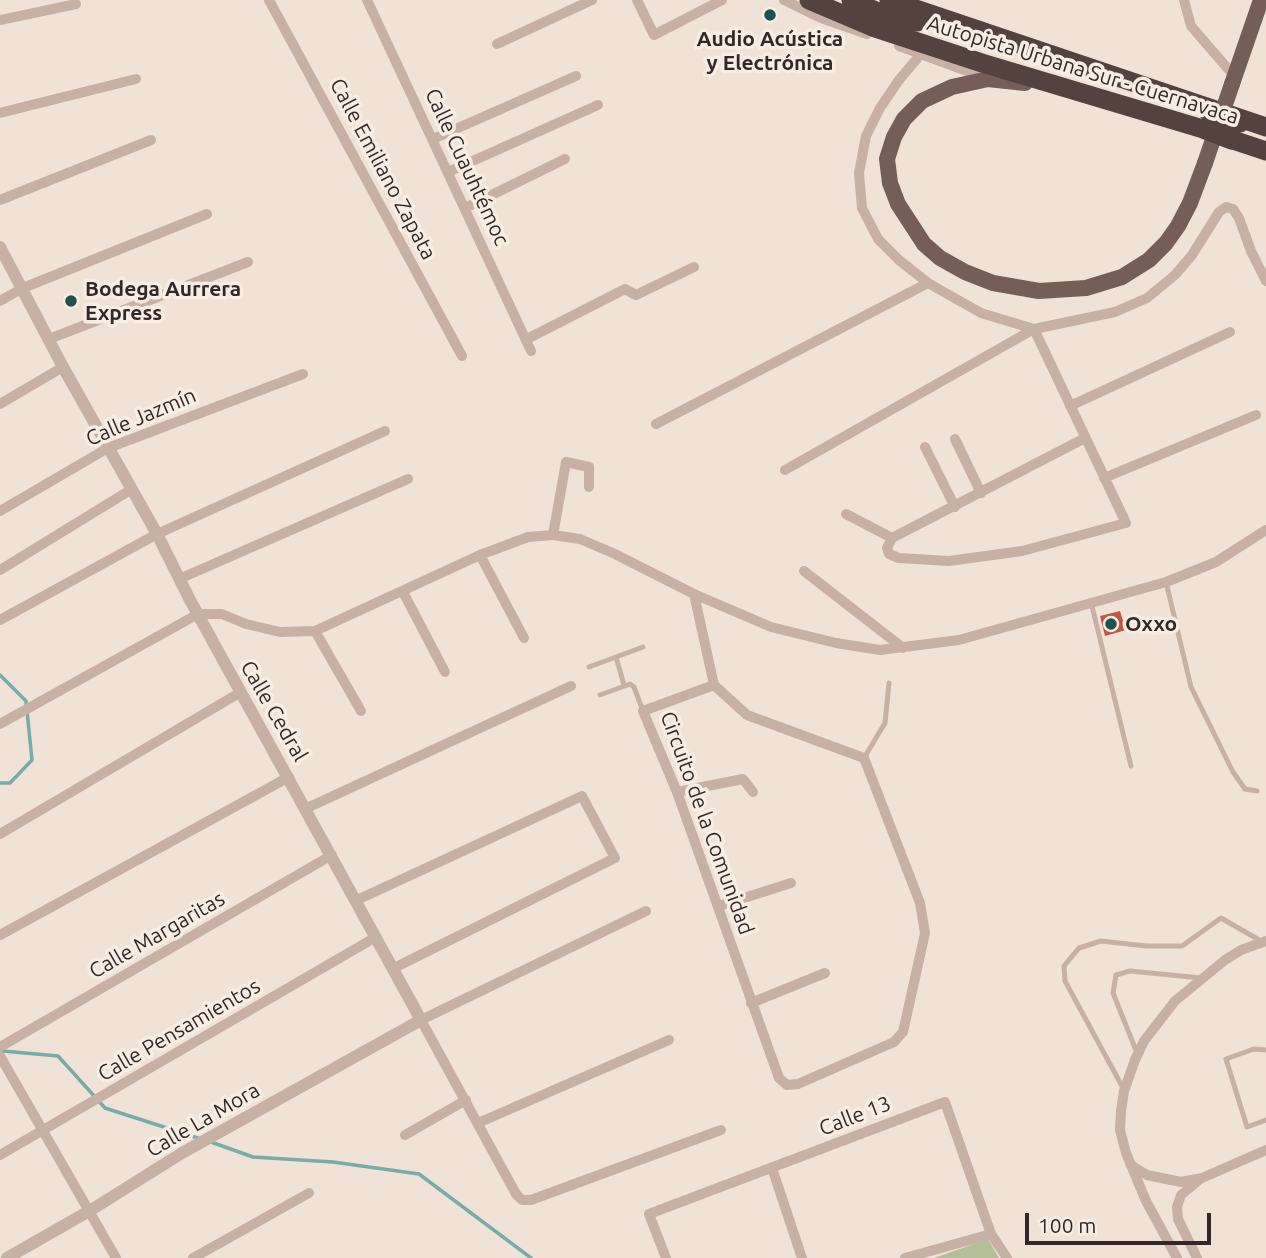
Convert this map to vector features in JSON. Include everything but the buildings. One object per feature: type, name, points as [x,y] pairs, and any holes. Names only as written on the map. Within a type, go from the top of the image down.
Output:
[{"type":"highway","name":"Autopista Urbana Sur - Cuernavaca","points":[[809,0],[899,36],[982,64],[1203,129],[1266,152]]},
{"type":"highway","points":[[831,0],[878,20],[1266,152]]},
{"type":"highway","name":"Autopista Urbana Sur - Cuernavaca","points":[[850,0],[878,12],[999,45],[1266,130]]},
{"type":"highway","points":[[889,0],[1266,130]]},
{"type":"main road","points":[[1102,97],[1011,80],[988,79],[952,87],[922,102],[904,119],[887,159],[890,183],[898,204],[918,236],[940,258],[975,276],[993,283],[1039,291],[1086,288],[1122,277],[1149,260],[1172,235],[1190,203],[1261,0]]},
{"type":"street","name":"Calle Emiliano Zapata","points":[[269,0],[462,356]]},
{"type":"street","name":"Calle Cuauhtémoc","points":[[367,0],[529,345],[625,289],[636,295],[694,267]]},
{"type":"street","points":[[497,44],[592,0]]},
{"type":"street","points":[[637,0],[654,36],[722,0]]},
{"type":"street","points":[[784,0],[821,18],[988,79]]},
{"type":"street","points":[[1184,0],[1191,26],[1234,80]]},
{"type":"street","points":[[0,20],[76,4]]},
{"type":"street","points":[[889,543],[889,554],[899,558],[948,561],[1022,551],[1126,523],[1034,329],[981,313],[928,283],[878,239],[862,208],[859,173],[866,136],[880,108],[921,54]]},
{"type":"street","points":[[433,139],[576,76]]},
{"type":"street","points":[[0,113],[136,79]]},
{"type":"street","points":[[448,172],[598,105]]},
{"type":"street","points":[[0,200],[151,139]]},
{"type":"street","points":[[465,208],[565,159]]},
{"type":"street","points":[[785,470],[1034,329],[1115,312],[1147,298],[1175,275],[1192,255],[1219,212],[1226,207],[1233,209],[1240,218],[1251,251],[1266,281]]},
{"type":"street","points":[[0,301],[23,288],[208,214]]},
{"type":"street","name":"Calle Cedral","points":[[0,247],[63,368],[157,534],[198,614],[307,808],[516,1194],[522,1200],[531,1200],[721,1130]]},
{"type":"street","points":[[49,339],[248,262]]},
{"type":"street","points":[[656,424],[928,283]]},
{"type":"street","points":[[1070,406],[1230,332]]},
{"type":"street","points":[[0,404],[63,368]]},
{"type":"street","name":"Calle Jazmín","points":[[0,511],[108,448],[303,374]]},
{"type":"street","points":[[1104,478],[1256,415]]},
{"type":"street","points":[[0,620],[157,534],[385,431]]},
{"type":"street","points":[[889,543],[1085,438]]},
{"type":"street","points":[[955,439],[981,493]]},
{"type":"street","points":[[925,447],[955,507]]},
{"type":"street","points":[[553,535],[566,462],[589,467],[589,487]]},
{"type":"street","points":[[179,579],[408,479]]},
{"type":"street","points":[[0,570],[132,489]]},
{"type":"street","points":[[846,514],[889,543]]},
{"type":"street","points":[[4,721],[198,614],[222,614],[246,624],[280,632],[315,631],[480,555],[528,537],[553,535],[580,539],[694,594],[771,627],[836,643],[880,650],[960,640],[1167,582],[1216,562],[1266,530]]},
{"type":"street","points":[[480,555],[524,638]]},
{"type":"street","points":[[804,571],[904,648]]},
{"type":"street","points":[[403,592],[445,672]]},
{"type":"street","points":[[694,594],[714,685],[747,715],[864,758]]},
{"type":"street","points":[[315,631],[361,711]]},
{"type":"street","name":"Circuito de la Comunidad","points":[[714,685],[643,711],[677,792],[779,1078],[787,1085],[798,1084],[894,1042],[903,1032],[925,933],[920,903],[864,758]]},
{"type":"street","points":[[307,808],[571,686]]},
{"type":"street","points":[[0,834],[241,692]]},
{"type":"street","points":[[0,934],[289,777]]},
{"type":"street","points":[[677,792],[743,779],[753,792]]},
{"type":"street","points":[[356,900],[582,796],[615,858],[394,968]]},
{"type":"street","name":"Calle Margaritas","points":[[4,1045],[332,855]]},
{"type":"street","points":[[719,906],[791,883]]},
{"type":"street","points":[[421,1020],[646,911]]},
{"type":"street","name":"Calle Pensamientos","points":[[0,1155],[376,937]]},
{"type":"street","points":[[1177,1258],[1146,1201],[1126,1153],[1120,1130],[1124,1091],[1144,1041],[1167,1011],[1201,978],[1241,950],[1264,941]]},
{"type":"street","points":[[751,1003],[825,973]]},
{"type":"street","name":"Calle La Mora","points":[[7,1258],[182,1153],[421,1020]]},
{"type":"street","points":[[478,1122],[669,1040]]},
{"type":"street","points":[[0,1056],[91,1210],[116,1258]]},
{"type":"street","points":[[405,1135],[466,1100]]},
{"type":"street","name":"Calle 13","points":[[666,1258],[649,1214],[945,1102],[991,1234]]},
{"type":"street","points":[[1132,1166],[1147,1175],[1181,1182],[1202,1178],[1266,1150]]},
{"type":"street","points":[[772,1168],[802,1258]]},
{"type":"street","points":[[1197,1258],[1178,1219],[1177,1207],[1181,1195],[1202,1178]]},
{"type":"street","points":[[193,1258],[309,1193]]},
{"type":"street","points":[[905,1258],[991,1234],[1007,1258]]},
{"type":"lane","points":[[1167,582],[1191,687],[1233,772],[1245,789],[1257,791]]},
{"type":"lane","points":[[1091,603],[1131,766]]},
{"type":"lane","points":[[589,667],[643,647]]},
{"type":"lane","points":[[616,657],[624,685]]},
{"type":"lane","points":[[864,758],[885,723],[889,683]]},
{"type":"lane","points":[[600,695],[624,685],[634,687],[643,711]]},
{"type":"lane","points":[[1124,1091],[1065,981],[1064,966],[1079,947],[1101,941],[1146,946],[1182,946],[1221,918],[1264,941]]},
{"type":"lane","points":[[1138,1055],[1113,993],[1116,975],[1130,971],[1201,978]]},
{"type":"lane","points":[[1266,1050],[1254,1049],[1226,1059],[1247,1127],[1266,1120]]},
{"type":"green space","points":[[988,1239],[999,1258],[934,1258]]},
{"type":"waterway","points":[[0,675],[26,701],[32,760],[10,783],[0,783]]},
{"type":"waterway","points":[[1,1048],[3,1051],[58,1056],[105,1108],[201,1139]]},
{"type":"waterway","points":[[211,1142],[253,1157],[333,1162],[419,1174],[531,1258]]},
{"type":"place","name":"Audio Acústica y Electrónica","points":[[770,15]]},
{"type":"place","name":"Bodega Aurrera Express","points":[[71,301]]},
{"type":"place","name":"Oxxo","points":[[1111,624]]}]
